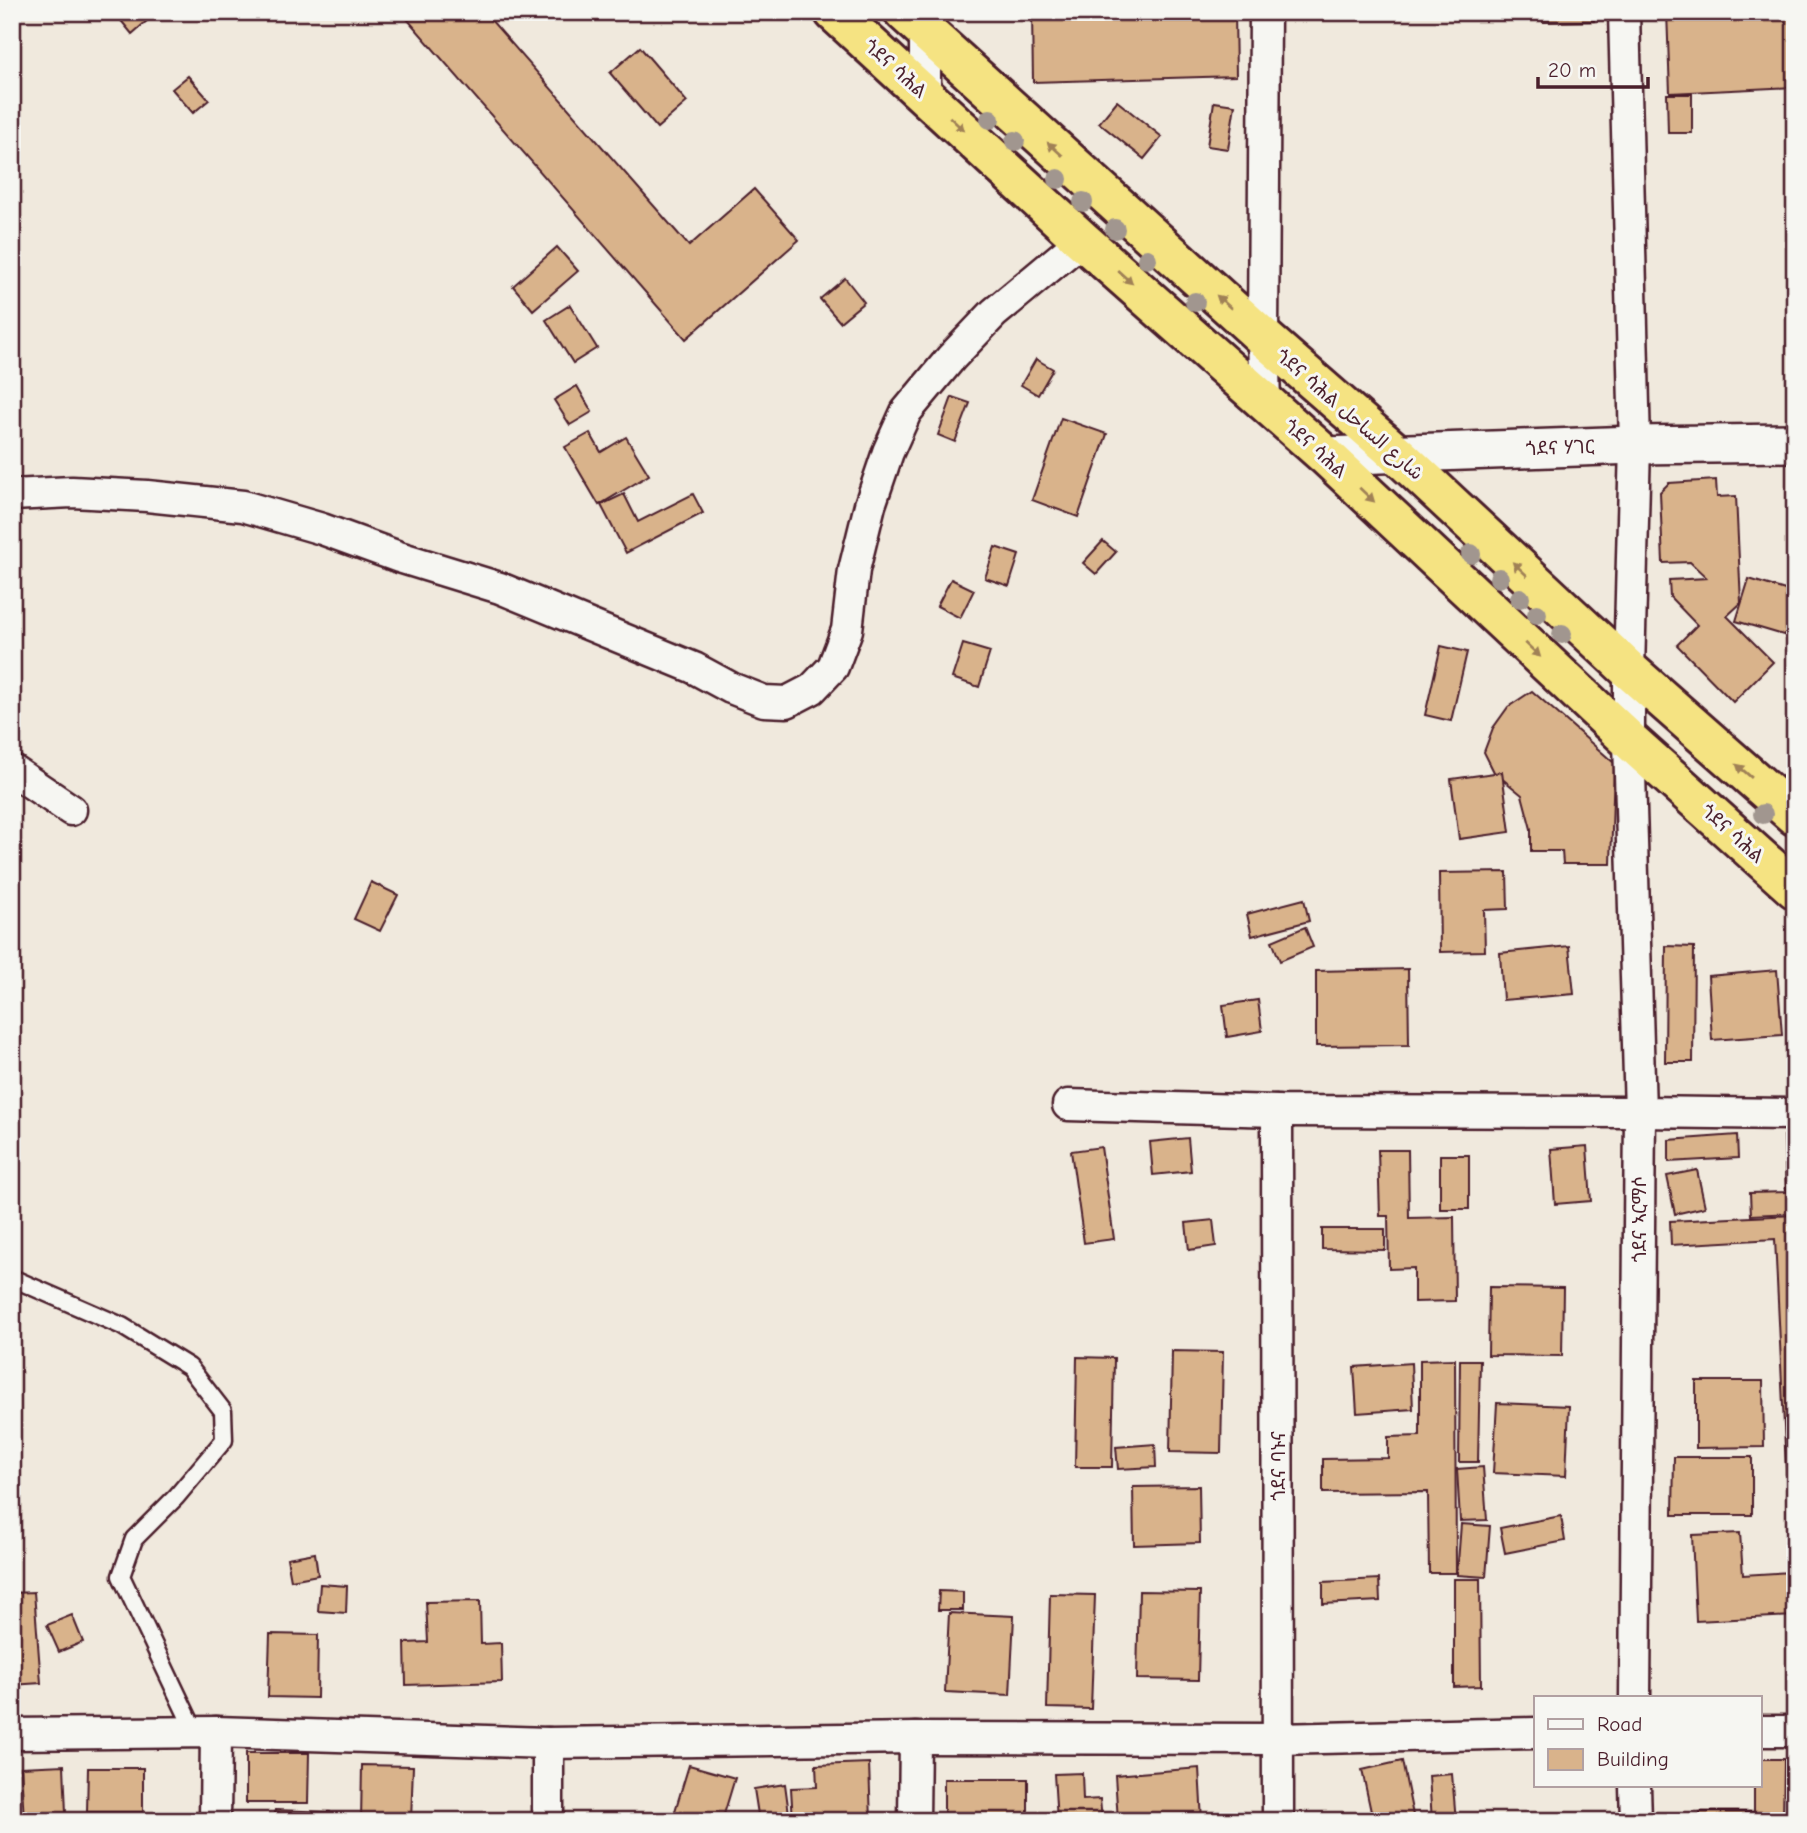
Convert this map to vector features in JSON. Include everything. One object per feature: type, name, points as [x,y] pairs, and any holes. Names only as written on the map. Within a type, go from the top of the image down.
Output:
[{"type":"highway","name":"ጎደና ሳሕል","points":[[834,12],[1082,240],[1326,456],[1629,740],[1795,889]]},
{"type":"highway","name":"ጎደና ሳሕል شارع الساحل","points":[[918,19],[1263,337],[1396,453],[1629,670],[1795,816]]},
{"type":"street","points":[[1265,12],[1265,402]]},
{"type":"street","name":"ጎደና ኣርማሶ","points":[[1623,12],[1635,445],[1629,740],[1640,1112],[1635,1696]]},
{"type":"street","points":[[918,19],[925,94]]},
{"type":"street","points":[[12,495],[72,492],[147,496],[243,506],[322,529],[500,588],[694,668],[731,688],[764,701],[787,702],[812,689],[833,667],[846,631],[854,570],[870,505],[888,452],[906,412],[951,358],[995,313],[1082,240]]},
{"type":"street","name":"ጎደና ሃገር","points":[[1326,456],[1635,445],[1795,443]]},
{"type":"street","points":[[12,771],[71,810]]},
{"type":"street","points":[[1068,1105],[1277,1111],[1795,1114]]},
{"type":"street","name":"ጎደና ባኑና","points":[[1277,1111],[1278,1821]]},
{"type":"street","points":[[1762,1731],[1795,1731]]},
{"type":"street","points":[[12,1734],[205,1732],[548,1743],[915,1738],[1278,1739],[1534,1733]]},
{"type":"street","points":[[205,1732],[215,1821]]},
{"type":"street","points":[[914,1821],[915,1738]]},
{"type":"street","points":[[548,1743],[548,1821]]},
{"type":"street","points":[[1635,1787],[1636,1821]]},
{"type":"lane","points":[[12,1278],[122,1326],[188,1367],[223,1411],[224,1440],[176,1497],[134,1539],[121,1576],[205,1732]]},
{"type":"building","points":[[114,12],[157,12],[132,34]]},
{"type":"building","points":[[401,12],[484,12],[689,246],[754,189],[799,240],[686,339]]},
{"type":"building","points":[[1032,12],[1235,12],[1236,76],[1033,82]]},
{"type":"building","points":[[1542,12],[1594,12],[1594,21],[1543,22]]},
{"type":"building","points":[[1667,12],[1795,12],[1795,87],[1670,93]]},
{"type":"building","points":[[640,47],[687,102],[657,128],[610,73]]},
{"type":"building","points":[[188,76],[209,100],[193,113],[172,89]]},
{"type":"building","points":[[1667,94],[1692,94],[1692,133],[1668,133]]},
{"type":"building","points":[[1117,101],[1162,137],[1144,159],[1099,123]]},
{"type":"building","points":[[1214,102],[1235,105],[1228,149],[1207,146]]},
{"type":"building","points":[[557,247],[578,271],[533,310],[513,286]]},
{"type":"building","points":[[845,278],[864,302],[840,322],[820,299]]},
{"type":"building","points":[[570,305],[597,348],[573,363],[546,320]]},
{"type":"building","points":[[1036,359],[1053,369],[1038,395],[1021,385]]},
{"type":"building","points":[[577,386],[592,412],[570,425],[554,400]]},
{"type":"building","points":[[952,397],[970,403],[955,442],[938,435]]},
{"type":"building","points":[[1061,418],[1107,434],[1078,517],[1032,500]]},
{"type":"building","points":[[590,433],[601,452],[626,437],[649,475],[599,505],[565,447]]},
{"type":"building","points":[[1716,480],[1717,497],[1736,496],[1741,603],[1727,616],[1773,662],[1733,702],[1677,645],[1697,625],[1670,597],[1669,580],[1707,578],[1690,562],[1663,563],[1660,492],[1669,483]]},
{"type":"building","points":[[624,494],[638,522],[693,494],[703,513],[626,553],[601,505]]},
{"type":"building","points":[[1103,541],[1116,552],[1096,574],[1083,563]]},
{"type":"building","points":[[995,547],[1019,555],[1009,586],[985,578]]},
{"type":"building","points":[[951,579],[974,590],[960,618],[937,606]]},
{"type":"building","points":[[1749,579],[1795,593],[1795,622],[1790,637],[1736,621]]},
{"type":"building","points":[[963,644],[990,652],[979,687],[952,678]]},
{"type":"building","points":[[1441,646],[1467,652],[1451,721],[1425,715]]},
{"type":"building","points":[[1532,691],[1614,763],[1611,864],[1563,864],[1562,851],[1531,851],[1531,829],[1522,795],[1494,772],[1484,752],[1493,728],[1508,707]]},
{"type":"building","points":[[1502,772],[1510,832],[1459,839],[1451,779]]},
{"type":"building","points":[[1507,872],[1508,909],[1484,910],[1485,951],[1440,952],[1439,873]]},
{"type":"building","points":[[371,882],[398,895],[380,931],[354,919]]},
{"type":"building","points":[[1304,899],[1309,921],[1252,936],[1247,914]]},
{"type":"building","points":[[1305,927],[1313,947],[1280,961],[1272,941]]},
{"type":"building","points":[[1569,946],[1574,994],[1503,1000],[1500,953]]},
{"type":"building","points":[[1666,946],[1694,947],[1693,1062],[1665,1062]]},
{"type":"building","points":[[1408,969],[1409,1045],[1316,1046],[1316,971]]},
{"type":"building","points":[[1777,970],[1782,1035],[1712,1040],[1708,976]]},
{"type":"building","points":[[1258,1000],[1262,1031],[1227,1037],[1223,1005]]},
{"type":"building","points":[[1737,1135],[1738,1158],[1669,1162],[1669,1140]]},
{"type":"building","points":[[1795,1135],[1795,1213],[1751,1215],[1750,1193],[1786,1192],[1784,1136]]},
{"type":"building","points":[[1188,1138],[1191,1171],[1153,1175],[1150,1142]]},
{"type":"building","points":[[1587,1146],[1591,1201],[1555,1204],[1551,1149]]},
{"type":"building","points":[[1101,1147],[1114,1239],[1084,1243],[1071,1151]]},
{"type":"building","points":[[1378,1150],[1408,1150],[1409,1218],[1454,1217],[1455,1301],[1414,1302],[1414,1268],[1389,1269],[1388,1216],[1380,1216]]},
{"type":"building","points":[[1440,1155],[1469,1155],[1469,1209],[1440,1209]]},
{"type":"building","points":[[1697,1170],[1705,1207],[1675,1214],[1667,1176]]},
{"type":"building","points":[[1795,1215],[1795,1616],[1696,1621],[1692,1535],[1740,1533],[1743,1575],[1791,1572],[1775,1239],[1671,1245],[1670,1221]]},
{"type":"building","points":[[1213,1220],[1216,1246],[1189,1250],[1186,1223]]},
{"type":"building","points":[[1322,1229],[1385,1229],[1385,1250],[1322,1249]]},
{"type":"building","points":[[1489,1287],[1563,1288],[1562,1356],[1488,1355]]},
{"type":"building","points":[[1172,1351],[1223,1352],[1221,1453],[1170,1452]]},
{"type":"building","points":[[1077,1357],[1114,1358],[1112,1467],[1075,1467]]},
{"type":"building","points":[[1455,1359],[1456,1573],[1429,1573],[1428,1492],[1323,1493],[1323,1459],[1388,1458],[1388,1437],[1420,1436],[1420,1360]]},
{"type":"building","points":[[1460,1360],[1480,1360],[1478,1462],[1459,1462]]},
{"type":"building","points":[[1411,1363],[1413,1409],[1357,1413],[1354,1367]]},
{"type":"building","points":[[1696,1381],[1763,1381],[1764,1447],[1696,1448]]},
{"type":"building","points":[[1497,1403],[1569,1406],[1566,1476],[1493,1473]]},
{"type":"building","points":[[1155,1444],[1156,1467],[1118,1469],[1116,1447]]},
{"type":"building","points":[[1674,1457],[1752,1457],[1752,1515],[1673,1515]]},
{"type":"building","points":[[1483,1467],[1487,1520],[1460,1521],[1457,1469]]},
{"type":"building","points":[[1199,1486],[1200,1543],[1134,1545],[1133,1487]]},
{"type":"building","points":[[1561,1516],[1565,1541],[1505,1553],[1500,1528]]},
{"type":"building","points":[[1461,1524],[1490,1526],[1486,1577],[1457,1575]]},
{"type":"building","points":[[315,1553],[318,1575],[291,1580],[287,1558]]},
{"type":"building","points":[[1379,1579],[1380,1601],[1323,1604],[1323,1582]]},
{"type":"building","points":[[1454,1579],[1480,1579],[1481,1686],[1454,1687]]},
{"type":"building","points":[[320,1584],[347,1586],[346,1613],[318,1611]]},
{"type":"building","points":[[939,1591],[963,1592],[963,1610],[938,1610]]},
{"type":"building","points":[[1139,1591],[1200,1592],[1198,1680],[1137,1679]]},
{"type":"building","points":[[34,1592],[41,1683],[12,1685],[12,1593]]},
{"type":"building","points":[[1050,1594],[1095,1595],[1091,1709],[1047,1708]]},
{"type":"building","points":[[480,1601],[481,1644],[501,1643],[502,1682],[406,1685],[405,1643],[428,1642],[426,1602]]},
{"type":"building","points":[[949,1613],[1014,1616],[1010,1695],[945,1692]]},
{"type":"building","points":[[72,1615],[83,1642],[59,1652],[47,1625]]},
{"type":"building","points":[[270,1634],[318,1635],[317,1698],[268,1697]]},
{"type":"building","points":[[246,1753],[309,1753],[308,1803],[246,1803]]},
{"type":"building","points":[[1762,1759],[1784,1759],[1783,1821],[1700,1821],[1700,1812],[1754,1812],[1754,1787],[1762,1787]]},
{"type":"building","points":[[1402,1761],[1414,1820],[1373,1821],[1362,1770]]},
{"type":"building","points":[[869,1763],[871,1821],[793,1821],[791,1788],[817,1787],[816,1765]]},
{"type":"building","points":[[64,1765],[66,1813],[43,1814],[44,1821],[24,1821],[21,1767]]},
{"type":"building","points":[[362,1765],[413,1766],[411,1821],[361,1821]]},
{"type":"building","points":[[689,1765],[735,1778],[722,1821],[672,1821]]},
{"type":"building","points":[[88,1768],[143,1768],[143,1812],[87,1812]]},
{"type":"building","points":[[1199,1768],[1202,1821],[1118,1821],[1115,1775]]},
{"type":"building","points":[[1791,1772],[1795,1772],[1795,1821],[1790,1821]]},
{"type":"building","points":[[1082,1773],[1083,1800],[1100,1799],[1102,1821],[1057,1821],[1054,1774]]},
{"type":"building","points":[[1452,1774],[1456,1821],[1432,1821],[1429,1776]]},
{"type":"building","points":[[944,1779],[1028,1779],[1028,1821],[944,1821]]},
{"type":"building","points":[[785,1784],[790,1821],[759,1821],[754,1789]]},
{"type":"building","points":[[275,1810],[330,1812],[330,1821],[275,1821]]}]
